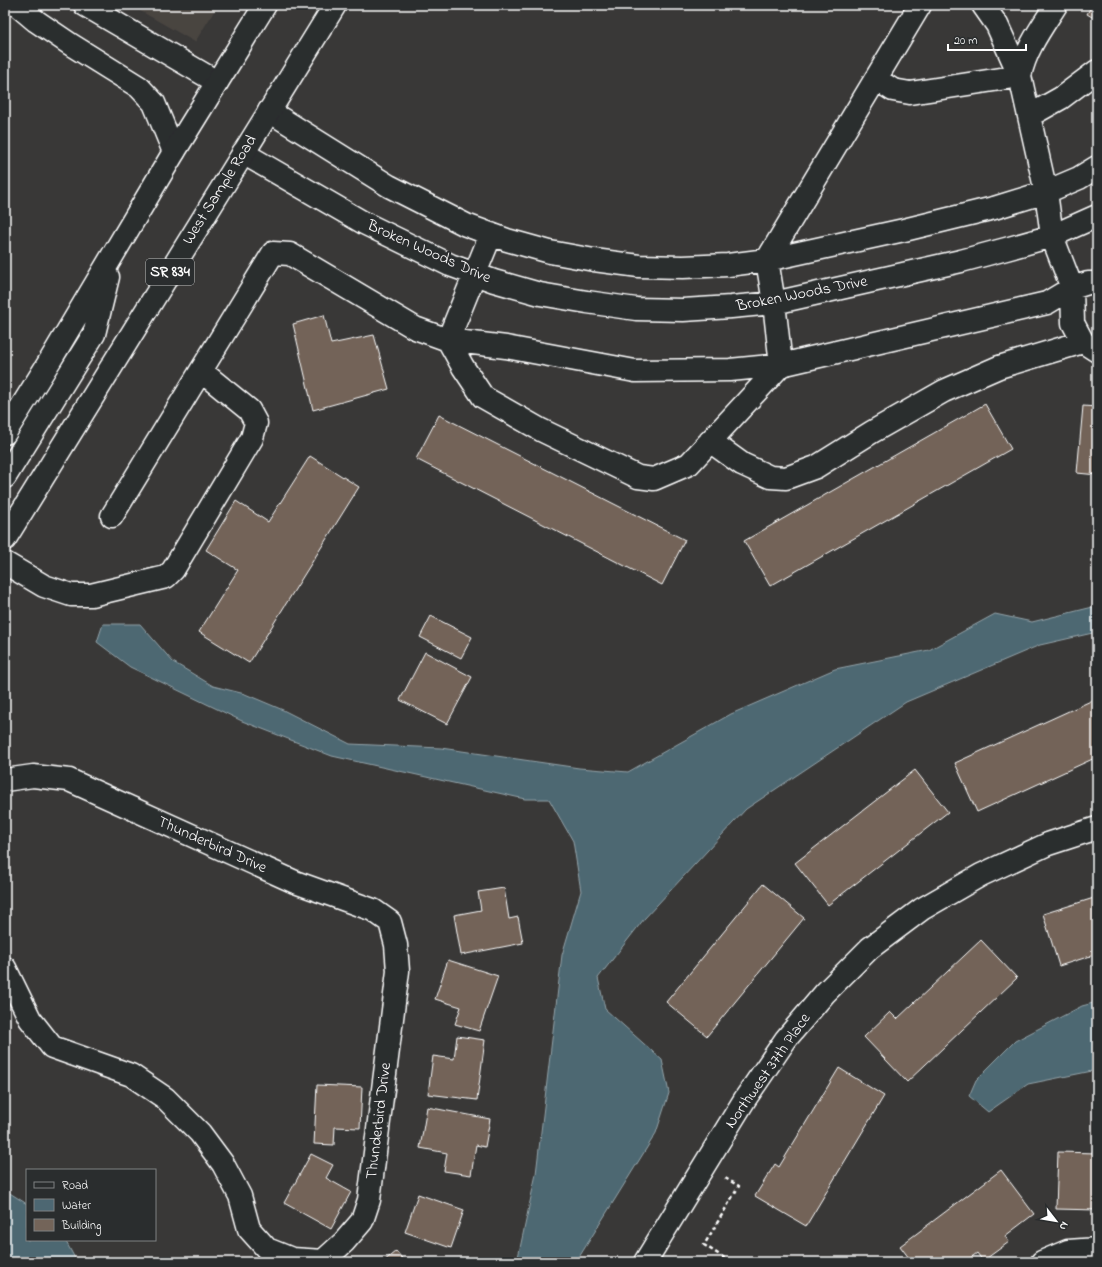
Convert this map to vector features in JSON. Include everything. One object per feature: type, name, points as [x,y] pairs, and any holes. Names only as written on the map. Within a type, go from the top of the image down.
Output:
[{"type":"street","points":[[17,5],[36,21],[139,87],[154,104],[174,152]]},
{"type":"street","points":[[85,5],[217,82]]},
{"type":"street","points":[[5,433],[113,257],[174,152],[265,5]]},
{"type":"street","name":"West Sample Road","points":[[5,539],[335,5]]},
{"type":"street","points":[[448,340],[463,367],[483,397],[541,430],[638,477],[654,479],[689,464],[781,365],[774,303],[767,260],[920,5]]},
{"type":"street","points":[[1020,76],[1022,66],[1028,52],[1056,5]]},
{"type":"street","points":[[710,441],[742,464],[770,477],[786,478],[816,467],[872,432],[944,391],[999,367],[1090,347],[1073,323],[1072,288],[1052,236],[1046,192],[1020,76],[997,25],[986,6]]},
{"type":"street","points":[[1029,116],[1061,98],[1097,71]]},
{"type":"street","points":[[876,79],[893,90],[910,93],[1020,76]]},
{"type":"street","points":[[269,111],[389,186],[466,225],[550,252],[639,266],[683,267],[728,265],[767,260],[994,208],[1046,192],[1079,178],[1097,167]]},
{"type":"street","name":"Broken Woods Drive","points":[[243,153],[364,223],[450,265],[494,281],[540,294],[636,309],[683,310],[774,303],[961,261],[1052,236],[1097,216]]},
{"type":"street","points":[[448,340],[491,234]]},
{"type":"street","points":[[112,516],[273,253],[290,254],[416,328],[448,340],[506,347],[635,371],[730,370],[781,365],[1047,303],[1072,288],[1088,283],[1097,283]]},
{"type":"street","points":[[5,477],[94,334],[113,257]]},
{"type":"street","points":[[5,563],[44,586],[71,595],[91,595],[166,577],[173,570],[252,438],[256,423],[249,410],[201,371]]},
{"type":"street","name":"Thunderbird Drive","points":[[5,780],[32,776],[69,780],[295,882],[373,910],[390,922],[396,945],[398,971],[369,1200],[362,1221],[344,1242],[323,1261],[292,1260],[267,1249],[250,1229],[240,1196],[223,1164],[200,1133],[165,1098],[131,1075],[52,1047],[30,1019],[5,968]]},
{"type":"street","name":"Northwest 37th Place","points":[[645,1262],[745,1099],[786,1040],[825,993],[870,948],[922,909],[981,875],[1048,844],[1097,828]]},
{"type":"street","points":[[1042,1262],[1068,1251],[1097,1249]]},
{"type":"path","points":[[704,1166],[739,1186],[704,1245],[731,1262]]},
{"type":"shaded area","points":[[130,5],[218,5],[195,42]]},
{"type":"water","points":[[1097,606],[1097,632],[1040,645],[906,702],[746,809],[644,919],[598,978],[605,1009],[662,1060],[669,1093],[656,1133],[576,1262],[517,1262],[536,1174],[562,955],[581,891],[573,841],[549,799],[525,799],[332,756],[242,721],[130,667],[97,642],[103,624],[140,624],[173,662],[213,686],[245,694],[283,710],[350,744],[441,748],[579,768],[628,772],[731,714],[835,669],[929,650],[995,614],[1032,622]]},
{"type":"water","points":[[1097,1002],[1097,1070],[1028,1084],[988,1112],[969,1096],[976,1080],[1015,1041],[1082,1006]]},
{"type":"water","points":[[5,1190],[26,1203],[26,1241],[66,1241],[77,1262],[5,1262]]},
{"type":"building","points":[[1092,5],[1097,5],[1097,20],[1087,14]]},
{"type":"building","points":[[324,315],[331,344],[374,335],[389,389],[313,410],[293,324]]},
{"type":"building","points":[[985,404],[1011,449],[770,586],[744,541]]},
{"type":"building","points":[[1083,406],[1097,407],[1097,475],[1077,473]]},
{"type":"building","points":[[439,415],[685,540],[662,585],[416,459]]},
{"type":"building","points":[[310,456],[359,487],[249,663],[199,632],[238,570],[206,550],[236,501],[268,522]]},
{"type":"building","points":[[431,616],[472,637],[461,658],[420,637]]},
{"type":"building","points":[[425,652],[472,677],[447,724],[400,700]]},
{"type":"building","points":[[1093,700],[1097,710],[1097,757],[977,812],[955,763]]},
{"type":"building","points":[[915,770],[948,812],[828,905],[795,863]]},
{"type":"building","points":[[763,884],[804,918],[707,1036],[666,1002]]},
{"type":"building","points":[[504,888],[509,919],[518,917],[523,943],[461,955],[454,915],[481,910],[478,892]]},
{"type":"building","points":[[1097,897],[1097,954],[1059,966],[1043,914]]},
{"type":"building","points":[[981,940],[1017,978],[907,1082],[864,1037],[890,1012],[897,1019]]},
{"type":"building","points":[[448,960],[498,976],[479,1031],[455,1024],[461,1007],[435,999]]},
{"type":"building","points":[[457,1036],[485,1040],[477,1100],[428,1094],[433,1056],[454,1059]]},
{"type":"building","points":[[839,1068],[884,1096],[806,1226],[755,1196],[775,1164],[779,1167]]},
{"type":"building","points":[[317,1085],[362,1087],[360,1128],[335,1127],[334,1145],[314,1144]]},
{"type":"building","points":[[427,1107],[490,1119],[485,1147],[476,1145],[471,1175],[444,1171],[447,1153],[420,1148]]},
{"type":"building","points":[[1058,1152],[1097,1153],[1097,1210],[1056,1209]]},
{"type":"building","points":[[311,1154],[333,1165],[326,1178],[351,1192],[331,1229],[284,1203]]},
{"type":"building","points":[[1001,1170],[1034,1214],[1005,1236],[1009,1242],[983,1261],[977,1253],[965,1262],[912,1262],[900,1246]]},
{"type":"building","points":[[418,1194],[464,1210],[451,1248],[405,1232]]},
{"type":"building","points":[[396,1251],[405,1262],[383,1262]]}]
